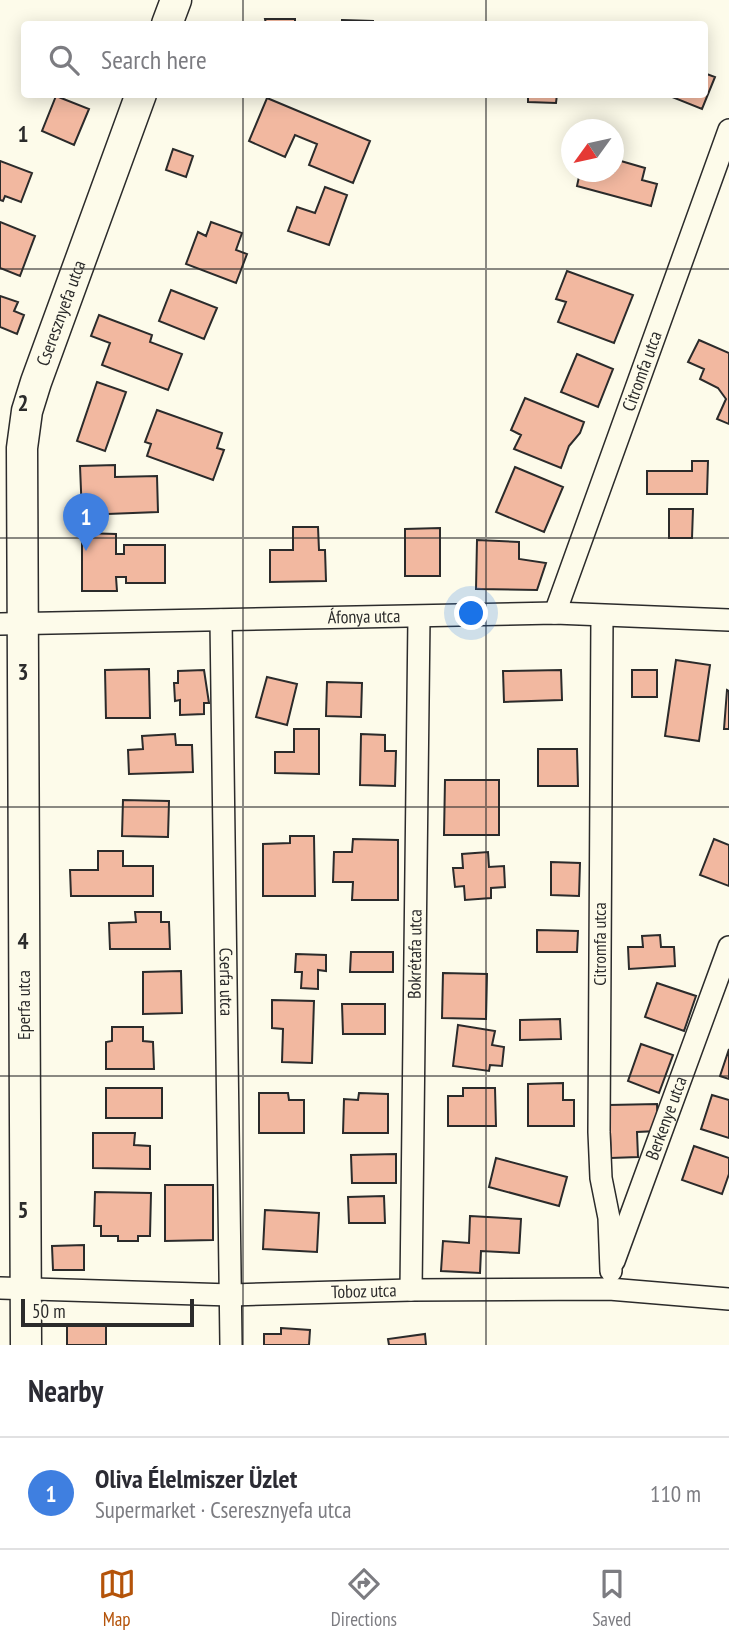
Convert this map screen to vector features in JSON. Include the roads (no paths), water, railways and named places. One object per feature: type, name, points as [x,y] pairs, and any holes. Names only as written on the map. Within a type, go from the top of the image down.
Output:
[{"type":"street","points":[[168,21],[176,0]]},
{"type":"street","name":"Cseresznyefa utca","points":[[11,624],[22,448],[27,411],[140,98]]},
{"type":"street","name":"Citromfa utca","points":[[555,613],[729,130]]},
{"type":"street","name":"Áfonya utca","points":[[11,624],[555,613],[729,620]]},
{"type":"street","name":"Citromfa utca","points":[[602,616],[599,1132],[601,1178],[609,1218],[610,1280]]},
{"type":"street","name":"Bokrétafa utca","points":[[411,1290],[419,617]]},
{"type":"street","name":"Cserfa utca","points":[[222,620],[231,1345]]},
{"type":"street","name":"Eperfa utca","points":[[11,624],[13,1289],[26,1345]]},
{"type":"street","name":"Berkenye utca","points":[[610,1280],[729,947]]},
{"type":"street","name":"Toboz utca","points":[[13,1289],[231,1295],[411,1290],[610,1280],[729,1299]]},
{"type":"place","name":"Oliva Élelmiszer Üzlet","points":[[86,551]]}]
